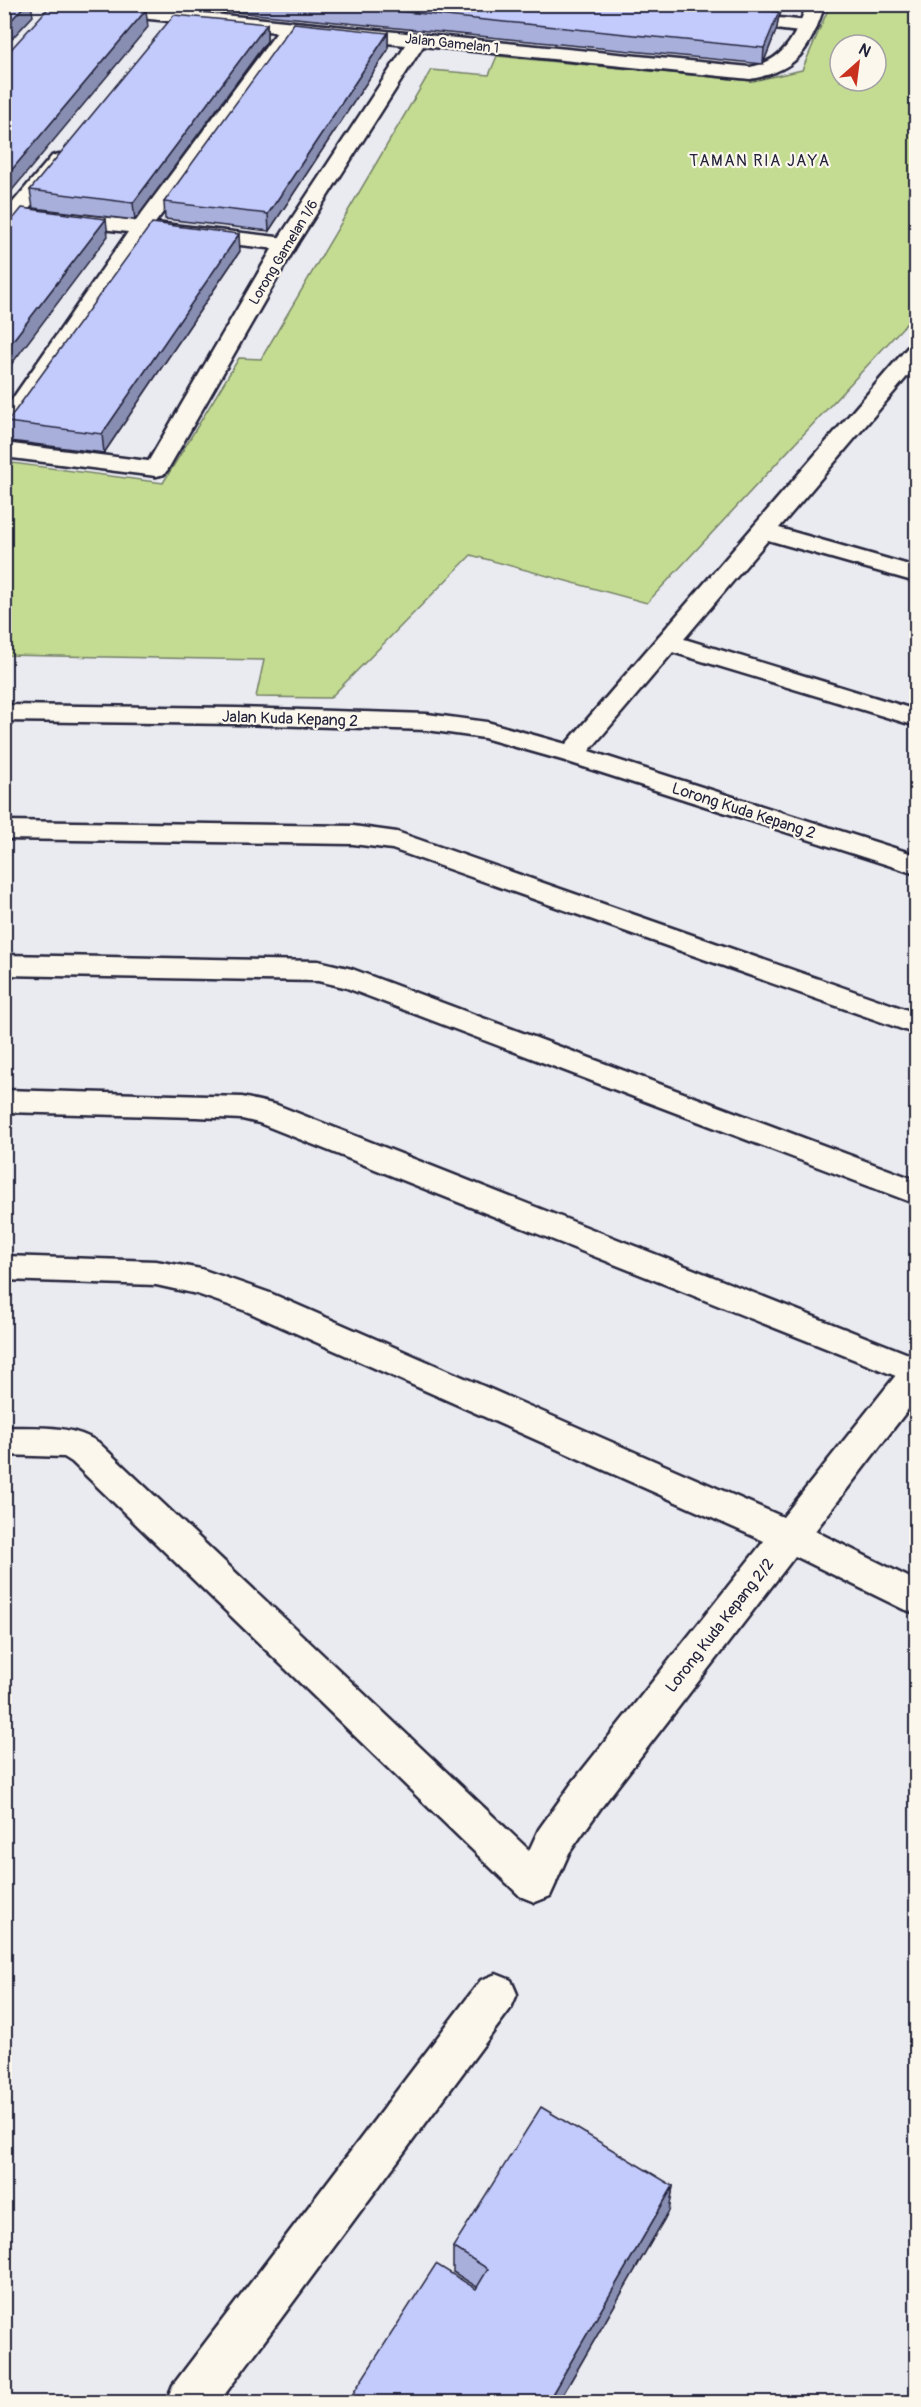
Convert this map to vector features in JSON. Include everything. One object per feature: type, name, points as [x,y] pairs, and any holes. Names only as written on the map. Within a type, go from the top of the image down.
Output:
[{"type":"street","name":"Jalan Gamelan 1","points":[[46,13],[57,5],[140,9],[176,16],[750,73],[764,71],[795,53],[816,4]]},
{"type":"street","points":[[161,34],[176,16]]},
{"type":"street","points":[[716,18],[808,27]]},
{"type":"street","points":[[4,429],[141,228],[291,28]]},
{"type":"street","name":"Lorong Gamelan 1/6","points":[[4,450],[156,469],[286,244],[418,40]]},
{"type":"street","points":[[8,217],[74,141]]},
{"type":"street","points":[[8,217],[141,228],[286,244]]},
{"type":"street","points":[[572,754],[916,352]]},
{"type":"street","points":[[763,531],[916,574]]},
{"type":"street","points":[[668,642],[916,718]]},
{"type":"street","name":"Jalan Kuda Kepang 2","points":[[4,713],[427,722],[488,730],[572,754]]},
{"type":"street","name":"Lorong Kuda Kepang 2","points":[[572,754],[916,865]]},
{"type":"street","points":[[4,830],[353,835],[397,841],[916,1024]]},
{"type":"street","points":[[4,965],[308,971],[352,979],[916,1192]]},
{"type":"street","points":[[4,1101],[242,1108],[266,1113],[916,1373]]},
{"type":"street","points":[[4,1268],[156,1273],[201,1282],[258,1302],[788,1535],[916,1598]]},
{"type":"street","name":"Lorong Kuda Kepang 2/2","points":[[4,1441],[71,1443],[85,1452],[535,1884],[553,1842],[586,1797],[916,1373]]},
{"type":"street","points":[[190,2403],[496,1994]]},
{"type":"green space","points":[[830,5],[916,5],[916,313],[647,603],[471,555],[330,698],[256,697],[264,660],[5,655],[5,462],[163,483],[239,358],[261,359],[431,70],[489,75],[497,56],[753,81],[802,70]]},
{"type":"building","points":[[4,4],[26,4],[4,28]]},
{"type":"building","points":[[52,4],[93,4],[146,10],[4,179],[4,57]]},
{"type":"building","points":[[327,4],[703,4],[779,12],[764,48]]},
{"type":"building","points":[[174,15],[267,24],[133,203],[30,190]]},
{"type":"building","points":[[294,23],[388,33],[268,214],[164,202]]},
{"type":"building","points":[[22,208],[106,219],[4,352],[4,230]]},
{"type":"building","points":[[152,223],[239,234],[102,434],[7,422]]},
{"type":"building","points":[[541,2107],[673,2186],[547,2403],[364,2403],[352,2395],[436,2264],[476,2289],[488,2269],[453,2247]]},
{"type":"district","name":"TAMAN RIA JAYA","points":[[760,160]]}]
